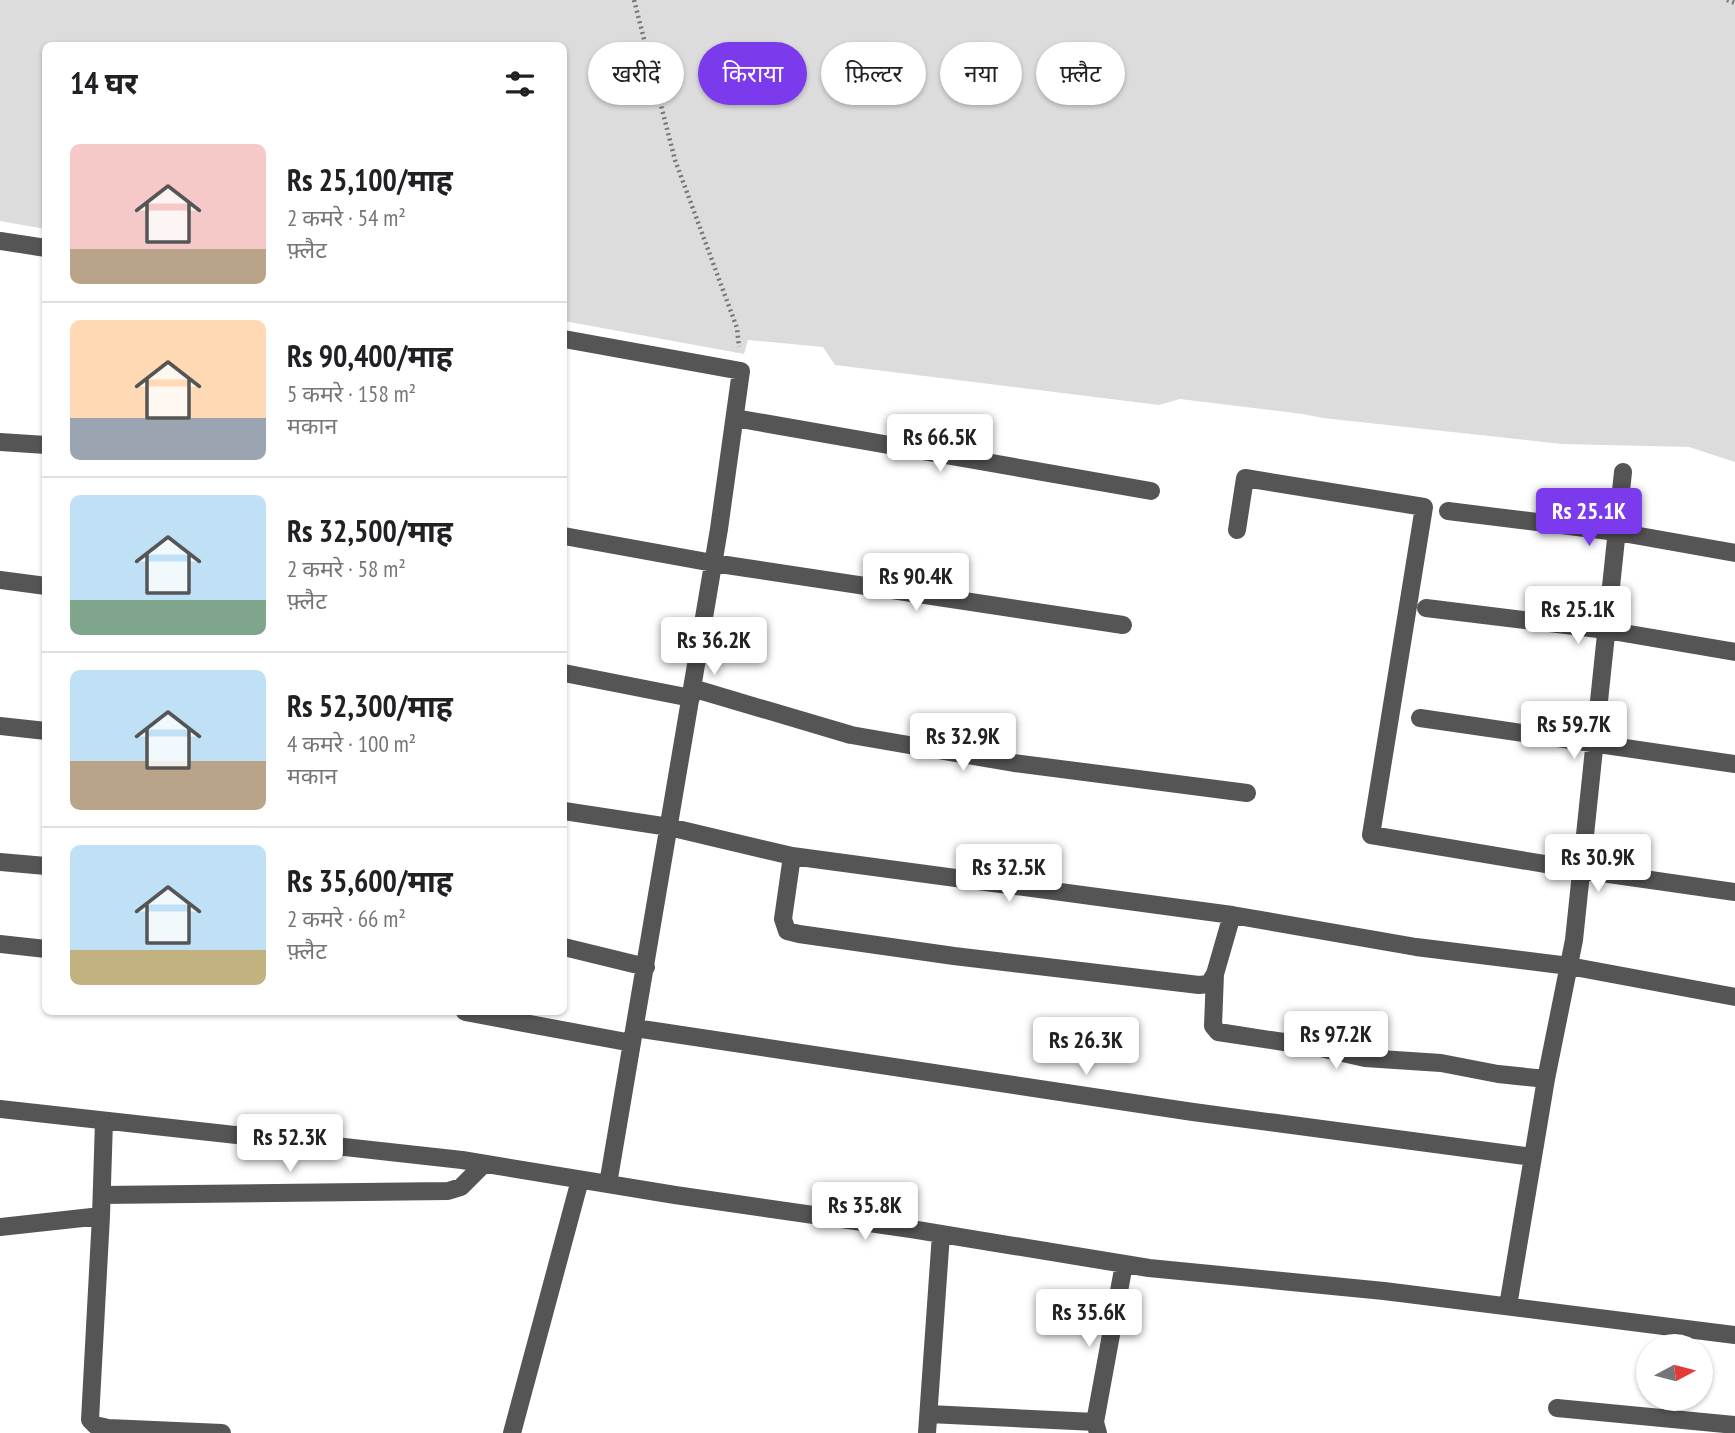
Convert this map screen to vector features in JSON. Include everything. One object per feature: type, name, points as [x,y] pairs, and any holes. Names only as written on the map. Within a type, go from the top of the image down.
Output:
[{"type":"street","points":[[0,241],[42,247]]},
{"type":"street","points":[[567,340],[741,371],[692,693],[608,1184]]},
{"type":"street","points":[[735,418],[1151,491]]},
{"type":"street","points":[[0,442],[42,445]]},
{"type":"street","points":[[1508,1306],[1546,1079],[1574,940],[1623,472]]},
{"type":"street","points":[[1237,530],[1245,478],[1424,508],[1371,835],[1735,892]]},
{"type":"street","points":[[1448,511],[1617,532],[1735,553]]},
{"type":"street","points":[[567,537],[713,563],[1124,625]]},
{"type":"street","points":[[0,580],[42,585]]},
{"type":"street","points":[[1426,608],[1606,630],[1735,652]]},
{"type":"street","points":[[567,673],[692,693],[851,735],[1014,763],[1247,793]]},
{"type":"street","points":[[1420,718],[1735,764]]},
{"type":"street","points":[[0,726],[42,730]]},
{"type":"street","points":[[567,811],[669,827],[792,856],[1232,915],[1416,947],[1569,966],[1735,998]]},
{"type":"street","points":[[792,856],[783,919],[787,931],[954,956],[1199,985],[1209,984],[1215,974]]},
{"type":"street","points":[[0,862],[42,866]]},
{"type":"street","points":[[1232,915],[1215,974],[1213,1026],[1218,1032],[1316,1047],[1365,1058],[1441,1062],[1498,1074],[1546,1079]]},
{"type":"street","points":[[0,944],[42,949]]},
{"type":"street","points":[[567,948],[646,967]]},
{"type":"street","points":[[487,1015],[1533,1157]]},
{"type":"street","points":[[0,1109],[484,1164],[1149,1268],[1384,1291],[1735,1335]]},
{"type":"street","points":[[104,1121],[90,1420],[95,1425],[108,1428],[222,1433]]},
{"type":"street","points":[[102,1195],[448,1191],[461,1187],[484,1164]]},
{"type":"street","points":[[512,1433],[580,1180]]},
{"type":"street","points":[[0,1227],[101,1216]]},
{"type":"street","points":[[928,1433],[942,1234]]},
{"type":"street","points":[[929,1414],[1097,1427],[1124,1264]]},
{"type":"street","points":[[1557,1408],[1735,1425]]},
{"type":"path","points":[[634,0],[675,160],[737,328],[741,371]]},
{"type":"path","points":[[1727,0],[1735,3]]},
{"type":"shaded area","points":[[0,0],[1735,0],[1735,462],[1689,447],[1562,444],[1323,418],[1180,399],[1159,405],[835,365],[823,347],[748,340],[744,354],[567,322],[567,42],[42,42],[42,228],[0,221]]}]
